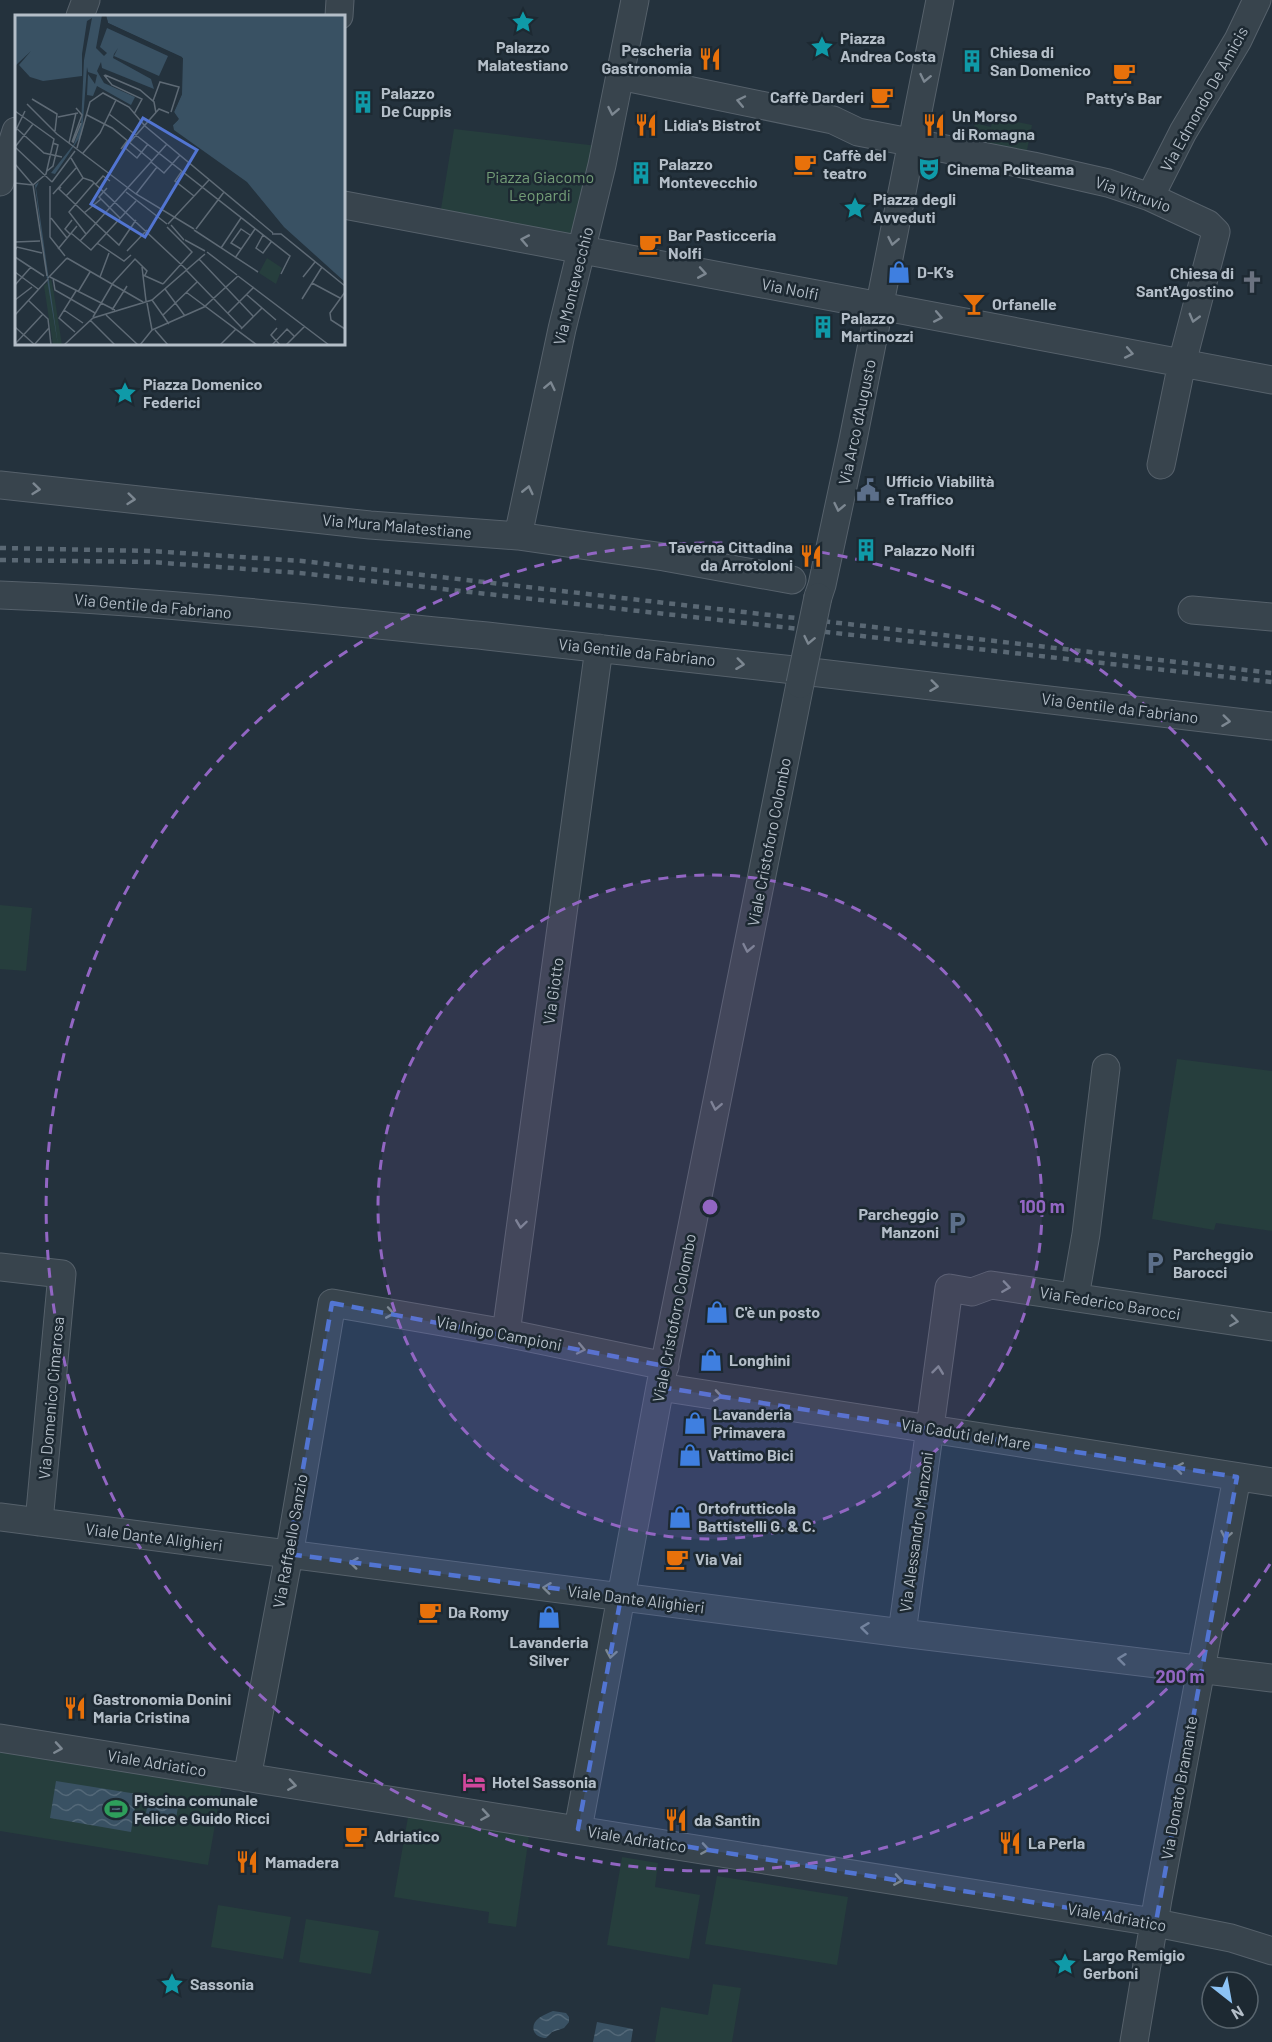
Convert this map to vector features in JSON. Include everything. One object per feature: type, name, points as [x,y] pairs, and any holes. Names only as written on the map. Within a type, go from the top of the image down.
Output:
[{"type":"street","points":[[80,15],[86,0]]},
{"type":"street","points":[[339,15],[340,0]]},
{"type":"street","name":"Via Arco d'Augusto","points":[[818,597],[853,440],[940,0]]},
{"type":"street","name":"Via Edmondo De Amicis","points":[[1150,197],[1183,132],[1238,40],[1257,0]]},
{"type":"street","name":"Via Montevecchio","points":[[518,536],[635,3]]},
{"type":"street","points":[[620,76],[833,120],[858,132],[912,143]]},
{"type":"street","points":[[0,182],[11,130]]},
{"type":"street","name":"Via Vitruvio","points":[[912,143],[1044,168],[1108,183],[1150,197],[1208,224],[1216,232],[1182,363]]},
{"type":"street","name":"Via Nolfi","points":[[345,206],[1272,380]]},
{"type":"street","points":[[1161,465],[1182,363]]},
{"type":"street","name":"Via Mura Malatestiane","points":[[0,485],[370,525],[518,536],[664,557],[792,580]]},
{"type":"street","name":"Via Gentile da Fabriano","points":[[0,595],[134,603],[599,648],[1272,726]]},
{"type":"street","name":"Viale Cristoforo Colombo","points":[[578,1829],[663,1376],[818,597]]},
{"type":"street","points":[[1192,610],[1272,617]]},
{"type":"street","name":"Via Giotto","points":[[506,1333],[599,648]]},
{"type":"street","points":[[1075,1297],[1086,1234],[1106,1068]]},
{"type":"street","name":"Via Domenico Cimarosa","points":[[0,1267],[62,1274],[39,1522]]},
{"type":"street","name":"Via Federico Barocci","points":[[949,1288],[972,1292],[991,1285],[1272,1327]]},
{"type":"street","name":"Via Alessandro Manzoni","points":[[902,1633],[949,1288]]},
{"type":"street","name":"Via Inigo Campioni","points":[[332,1303],[506,1333],[663,1376]]},
{"type":"street","name":"Via Raffaello Sanzio","points":[[247,1778],[332,1303]]},
{"type":"street","name":"Via Caduti del Mare","points":[[663,1376],[931,1428],[1272,1482]]},
{"type":"street","name":"Via Donato Bramante","points":[[1134,2042],[1200,1668],[1237,1477]]},
{"type":"street","name":"Viale Dante Alighieri","points":[[0,1517],[902,1633],[1272,1678]]},
{"type":"street","name":"Viale Adriatico","points":[[0,1738],[1156,1922],[1231,1938],[1272,1951]]},
{"type":"highlighted area","points":[[332,1303],[665,1366],[660,1387],[1237,1477],[1156,1922],[578,1829],[621,1597],[288,1554]]},
{"type":"green space","points":[[993,117],[1032,125],[1026,155],[967,142],[975,123],[991,127]]},
{"type":"green space","name":"Piazza Giacomo Leopardi","points":[[454,129],[598,146],[577,241],[440,215]]},
{"type":"green space","points":[[0,905],[32,908],[26,971],[0,969]]},
{"type":"green space","points":[[1177,1059],[1272,1071],[1272,1231],[1216,1223],[1214,1230],[1152,1219]]},
{"type":"green space","name":"Piscina comunale Felice e Guido Ricci","points":[[0,1748],[222,1784],[208,1865],[0,1831]]},
{"type":"green space","points":[[408,1817],[529,1836],[516,1927],[488,1923],[489,1912],[394,1897]]},
{"type":"green space","points":[[622,1857],[658,1863],[655,1887],[700,1895],[689,1959],[607,1945]]},
{"type":"green space","points":[[717,1876],[848,1897],[837,1965],[705,1944]]},
{"type":"green space","points":[[218,1905],[291,1917],[283,1959],[211,1947]]},
{"type":"green space","points":[[306,1919],[379,1931],[371,1974],[299,1962]]},
{"type":"green space","points":[[713,1984],[741,1988],[732,2042],[655,2042],[661,2007],[708,2015]]},
{"type":"water","points":[[56,1781],[137,1794],[131,1832],[50,1818]]},
{"type":"water","points":[[149,1796],[179,1801],[175,1824],[145,1819]]},
{"type":"water","points":[[553,2011],[566,2013],[569,2022],[564,2028],[552,2032],[546,2038],[535,2034],[533,2027],[536,2021]]},
{"type":"water","points":[[597,2022],[633,2029],[631,2042],[593,2042]]},
{"type":"railway","points":[[0,548],[151,551],[302,561],[1272,673]]},
{"type":"railway","points":[[0,560],[151,562],[300,573],[1272,682]]},
{"type":"place","name":"Palazzo Malatestiano","points":[[523,22]]},
{"type":"place","name":"Piazza Andrea Costa","points":[[822,47]]},
{"type":"place","name":"Pescheria Gastronomia","points":[[710,59]]},
{"type":"place","name":"Chiesa di San Domenico","points":[[972,61]]},
{"type":"place","name":"Patty's Bar","points":[[1124,73]]},
{"type":"place","name":"Caffè Darderi","points":[[882,97]]},
{"type":"place","name":"Palazzo De Cuppis","points":[[363,102]]},
{"type":"place","name":"Lidia's Bistrot","points":[[646,125]]},
{"type":"place","name":"Un Morso di Romagna","points":[[934,125]]},
{"type":"place","name":"Caffè del teatro","points":[[805,164]]},
{"type":"place","name":"Cinema Politeama","points":[[929,169]]},
{"type":"place","name":"Palazzo Montevecchio","points":[[641,173]]},
{"type":"place","name":"Piazza degli Avveduti","points":[[855,208]]},
{"type":"place","name":"Bar Pasticceria Nolfi","points":[[650,244]]},
{"type":"place","name":"D-K's","points":[[899,272]]},
{"type":"place","name":"Chiesa di Sant'Agostino","points":[[1252,282]]},
{"type":"place","name":"Orfanelle","points":[[974,304]]},
{"type":"place","name":"Palazzo Martinozzi","points":[[823,327]]},
{"type":"place","name":"Piazza Domenico Federici","points":[[125,393]]},
{"type":"place","name":"Ufficio Viabilità e Traffico","points":[[868,490]]},
{"type":"place","name":"Palazzo Nolfi","points":[[866,550]]},
{"type":"place","name":"Taverna Cittadina da Arrotoloni","points":[[811,556]]},
{"type":"place","name":"Parcheggio Manzoni","points":[[957,1223]]},
{"type":"place","name":"Parcheggio Barocci","points":[[1155,1263]]},
{"type":"place","name":"C'è un posto","points":[[717,1312]]},
{"type":"place","name":"Longhini","points":[[711,1360]]},
{"type":"place","name":"Lavanderia Primavera","points":[[695,1423]]},
{"type":"place","name":"Vattimo Bici","points":[[690,1455]]},
{"type":"place","name":"Ortofrutticola Battistelli G. & C.","points":[[680,1517]]},
{"type":"place","name":"Via Vai","points":[[677,1559]]},
{"type":"place","name":"Da Romy","points":[[430,1612]]},
{"type":"place","name":"Lavanderia Silver","points":[[549,1617]]},
{"type":"place","name":"Gastronomia Donini Maria Cristina","points":[[75,1708]]},
{"type":"place","name":"Hotel Sassonia","points":[[474,1782]]},
{"type":"place","name":"Piscina comunale Felice e Guido Ricci","points":[[116,1809]]},
{"type":"place","name":"da Santin","points":[[676,1820]]},
{"type":"place","name":"Adriatico","points":[[356,1836]]},
{"type":"place","name":"La Perla","points":[[1010,1843]]},
{"type":"place","name":"Mamadera","points":[[247,1862]]},
{"type":"place","name":"Largo Remigio Gerboni","points":[[1065,1964]]},
{"type":"place","name":"Sassonia","points":[[172,1984]]}]
